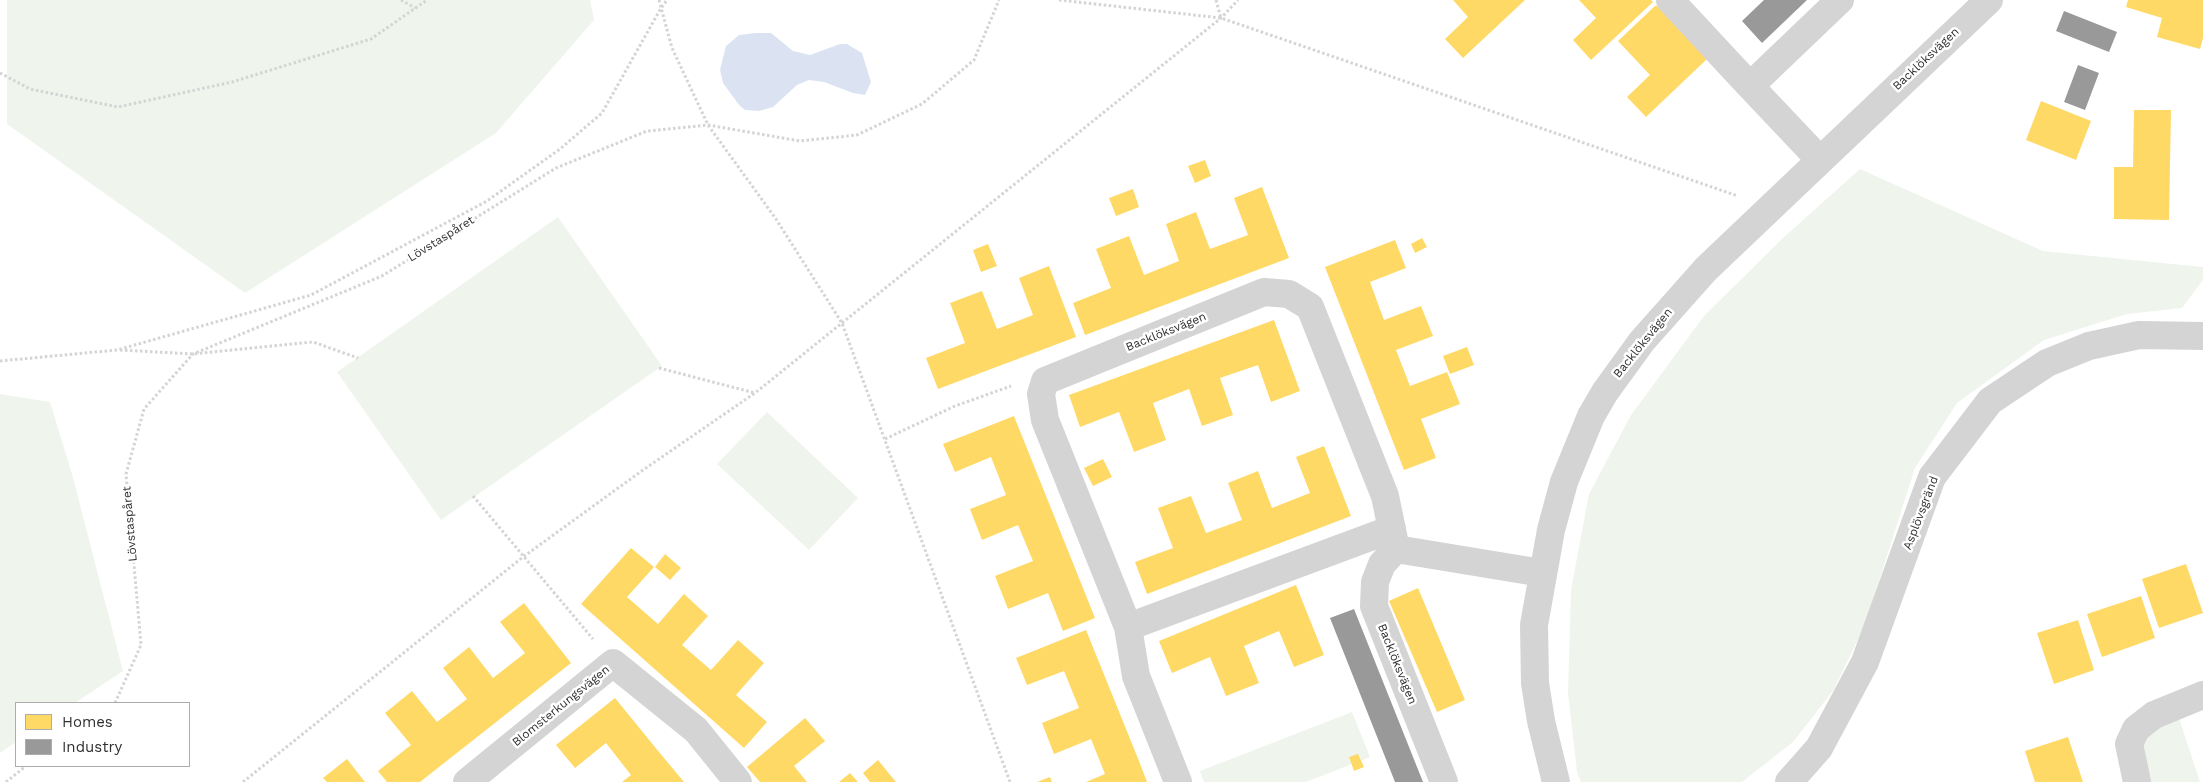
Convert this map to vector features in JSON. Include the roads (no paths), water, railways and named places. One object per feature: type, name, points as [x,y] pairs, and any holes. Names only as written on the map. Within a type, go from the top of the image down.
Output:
[{"type":"street","points":[[1670,0],[1820,160]]},
{"type":"street","points":[[1750,86],[1840,0]]},
{"type":"street","name":"Backlöksvägen","points":[[1556,782],[1545,738],[1535,683],[1534,625],[1550,530],[1564,482],[1580,440],[1605,392],[1642,341],[1706,269],[1989,0]]},
{"type":"street","name":"Backlöksvägen","points":[[1128,626],[1045,420],[1040,394],[1045,381],[1264,292],[1289,294],[1310,307],[1385,496],[1394,539],[1375,582],[1374,606],[1444,782]]},
{"type":"street","name":"Asplövsgränd","points":[[1789,782],[1819,748],[1866,662],[1932,477],[1990,401],[2047,363],[2089,346],[2140,335],[2203,336]]},
{"type":"street","points":[[1178,782],[1136,676],[1128,626],[1394,539],[1542,573]]},
{"type":"street","name":"Blomsterkungsvägen","points":[[467,782],[614,663],[696,730],[738,782]]},
{"type":"street","points":[[2137,782],[2129,744],[2136,729],[2154,715],[2203,695]]},
{"type":"water","points":[[771,33],[793,51],[810,55],[840,44],[847,44],[862,53],[871,82],[865,95],[853,93],[824,82],[809,80],[797,85],[773,107],[759,111],[745,110],[723,83],[720,70],[726,46],[739,35]]}]
